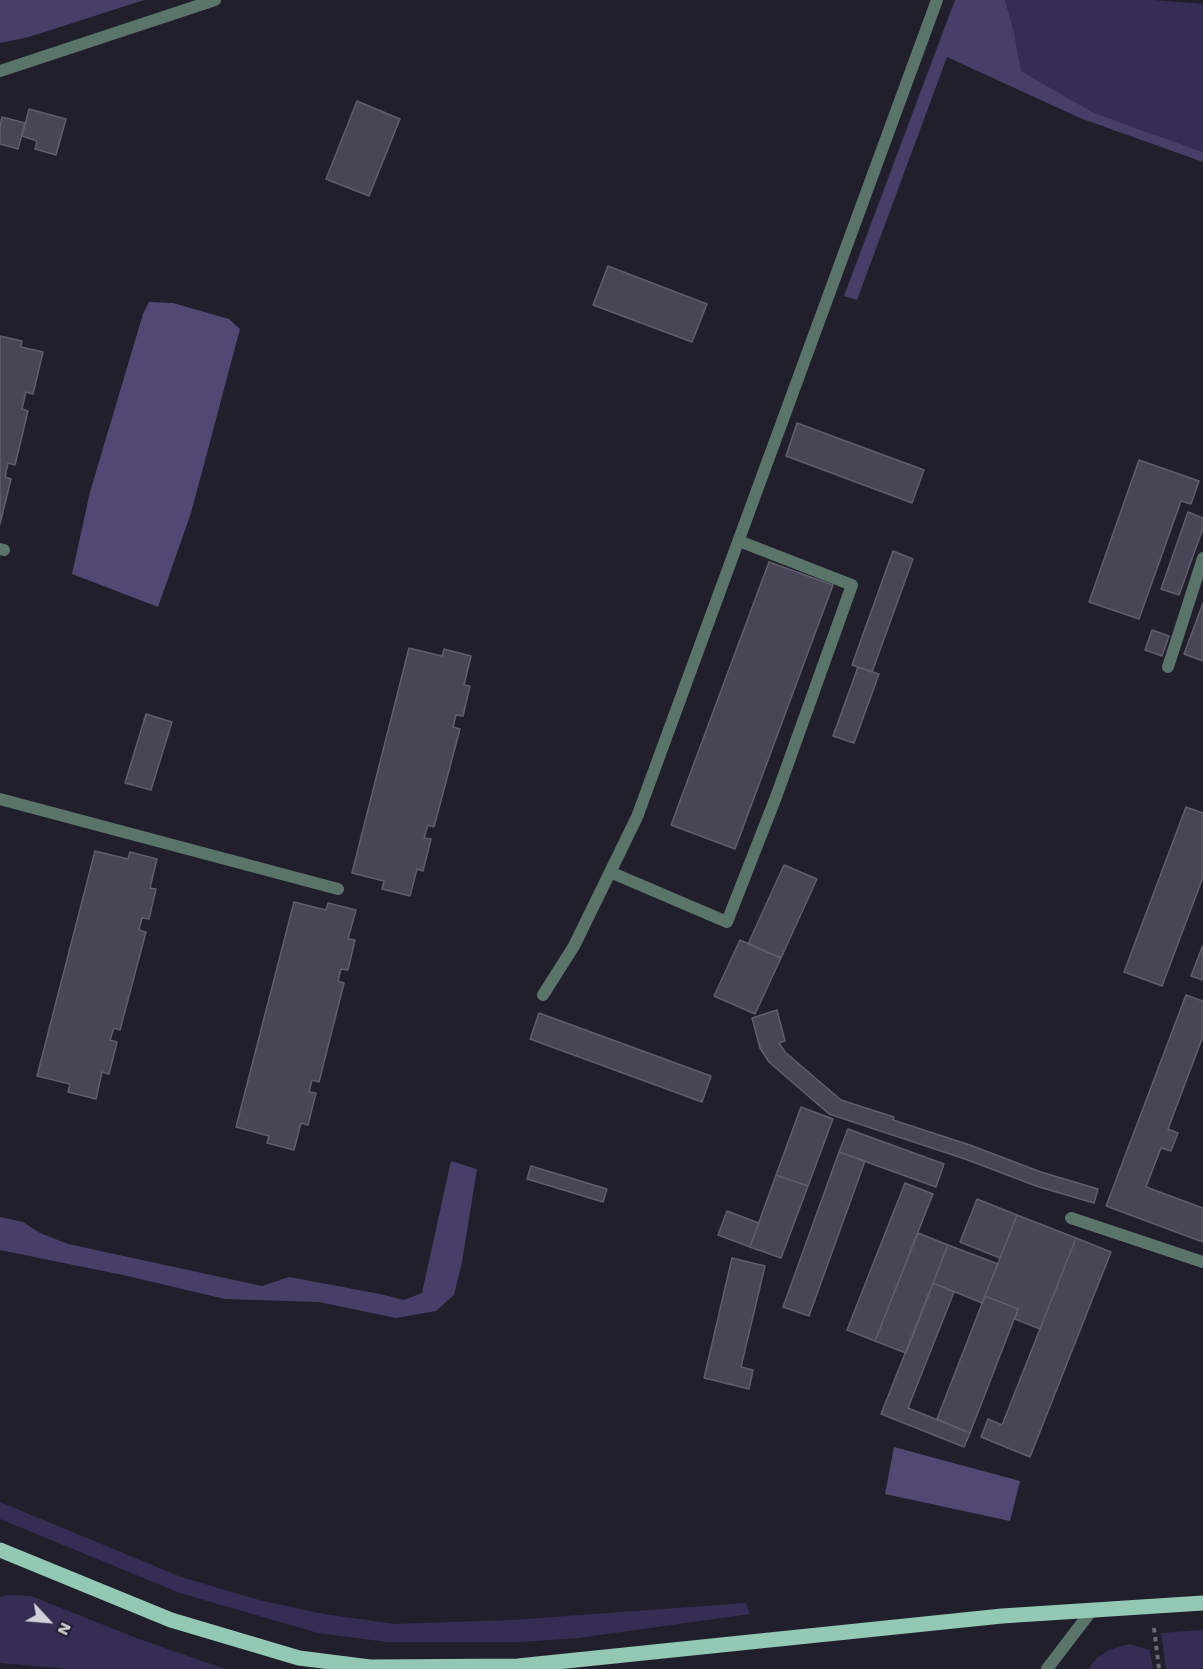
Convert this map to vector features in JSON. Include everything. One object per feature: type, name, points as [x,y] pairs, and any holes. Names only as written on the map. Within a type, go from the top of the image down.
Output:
[{"type":"main road","points":[[0,1550],[171,1620],[299,1658],[370,1667],[517,1668],[572,1665],[1002,1616],[1203,1603]]},
{"type":"street","points":[[1,73],[214,0]]},
{"type":"street","points":[[543,994],[574,946],[637,816],[938,0]]},
{"type":"street","points":[[610,872],[727,922],[776,797],[852,585],[739,541]]},
{"type":"street","points":[[1168,667],[1203,558]]},
{"type":"street","points":[[0,799],[339,889]]},
{"type":"street","points":[[1071,1218],[1203,1262]]},
{"type":"street","points":[[1047,1669],[1092,1610]]},
{"type":"path","points":[[1151,1607],[1160,1669]]},
{"type":"shaded area","points":[[0,0],[144,0],[29,37],[0,43]]},
{"type":"shaded area","points":[[955,0],[1005,0],[1021,71],[1094,113],[1203,152],[1203,162],[1080,118],[947,57],[857,300],[844,296]]},
{"type":"shaded area","points":[[1005,0],[1153,0],[1203,4],[1203,152],[1094,113],[1021,71]]},
{"type":"shaded area","points":[[149,302],[173,303],[229,319],[240,329],[191,513],[158,607],[72,574],[90,492],[143,314]]},
{"type":"shaded area","points":[[451,1161],[477,1169],[462,1262],[454,1295],[436,1311],[396,1318],[319,1302],[225,1299],[0,1250],[0,1217],[23,1222],[40,1233],[68,1244],[262,1286],[289,1277],[404,1300],[422,1293]]},
{"type":"shaded area","points":[[894,1447],[1020,1481],[1010,1521],[885,1494]]},
{"type":"shaded area","points":[[0,1502],[181,1577],[259,1600],[324,1614],[395,1624],[512,1620],[746,1603],[750,1614],[579,1638],[520,1642],[387,1642],[318,1633],[180,1593],[0,1519]]},
{"type":"shaded area","points":[[31,1596],[139,1639],[225,1669],[69,1669],[0,1663],[0,1597]]},
{"type":"shaded area","points":[[1203,1630],[1203,1669],[1166,1669],[1161,1633]]},
{"type":"shaded area","points":[[1129,1644],[1150,1650],[1153,1669],[1089,1669],[1101,1655]]},
{"type":"building","points":[[357,101],[400,119],[369,196],[326,179]]},
{"type":"building","points":[[29,109],[66,119],[56,155],[35,149],[37,141],[22,136]]},
{"type":"building","points":[[2,117],[25,123],[18,149],[0,144]]},
{"type":"building","points":[[608,266],[707,304],[692,342],[593,305]]},
{"type":"building","points":[[0,336],[22,341],[21,347],[43,352],[33,394],[26,392],[22,409],[28,411],[15,465],[8,463],[5,477],[11,479],[0,524]]},
{"type":"building","points":[[797,423],[924,470],[912,503],[786,456]]},
{"type":"building","points":[[1139,460],[1199,481],[1191,504],[1181,501],[1139,619],[1089,602]]},
{"type":"building","points":[[1188,512],[1203,518],[1203,528],[1179,595],[1161,589]]},
{"type":"building","points":[[893,551],[913,559],[872,672],[852,665]]},
{"type":"building","points":[[769,562],[833,585],[735,849],[671,825]]},
{"type":"building","points":[[1203,603],[1203,661],[1184,654]]},
{"type":"building","points":[[1152,630],[1169,636],[1162,656],[1145,650]]},
{"type":"building","points":[[409,648],[442,656],[444,649],[471,656],[464,685],[470,686],[463,716],[456,715],[453,727],[460,729],[434,827],[428,825],[424,838],[431,839],[423,871],[417,869],[410,896],[382,889],[384,881],[352,873]]},
{"type":"building","points":[[858,667],[879,674],[854,743],[833,736]]},
{"type":"building","points":[[146,714],[172,722],[151,790],[125,783]]},
{"type":"building","points":[[1186,807],[1203,813],[1203,877],[1162,986],[1124,972]]},
{"type":"building","points":[[95,851],[128,859],[130,852],[157,859],[150,888],[156,889],[149,919],[142,918],[139,930],[146,932],[120,1030],[114,1028],[110,1040],[117,1042],[109,1074],[102,1072],[96,1099],[68,1092],[70,1084],[37,1076]]},
{"type":"building","points":[[784,865],[817,879],[781,958],[748,944]]},
{"type":"building","points":[[294,902],[326,910],[328,903],[356,910],[348,939],[355,940],[348,970],[341,969],[338,981],[344,983],[319,1082],[312,1080],[309,1092],[316,1093],[308,1125],[301,1123],[294,1150],[267,1143],[269,1136],[236,1127]]},
{"type":"building","points":[[740,940],[781,958],[755,1014],[714,996]]},
{"type":"building","points":[[1203,945],[1203,980],[1191,976]]},
{"type":"building","points":[[1186,995],[1203,1001],[1203,1036],[1168,1129],[1178,1133],[1171,1151],[1161,1148],[1146,1187],[1203,1208],[1203,1242],[1106,1206]]},
{"type":"building","points":[[777,1010],[785,1041],[779,1043],[785,1052],[841,1100],[894,1117],[893,1120],[970,1145],[1041,1172],[1098,1189],[1094,1203],[1036,1186],[965,1159],[829,1114],[769,1062],[760,1048],[752,1018]]},
{"type":"building","points":[[539,1013],[711,1076],[702,1102],[530,1039]]},
{"type":"building","points":[[801,1107],[833,1119],[808,1186],[776,1175]]},
{"type":"building","points":[[848,1129],[944,1164],[936,1187],[839,1152]]},
{"type":"building","points":[[839,1152],[865,1161],[809,1316],[783,1307]]},
{"type":"building","points":[[531,1166],[607,1189],[603,1202],[527,1179]]},
{"type":"building","points":[[776,1175],[808,1186],[781,1258],[750,1247]]},
{"type":"building","points":[[905,1183],[933,1194],[875,1341],[847,1330]]},
{"type":"building","points":[[977,1199],[1017,1215],[1000,1258],[960,1242]]},
{"type":"building","points":[[727,1211],[759,1223],[750,1247],[718,1235]]},
{"type":"building","points":[[1017,1215],[1076,1238],[1040,1329],[1015,1319],[1018,1309],[985,1296]]},
{"type":"building","points":[[918,1233],[948,1245],[906,1353],[875,1341]]},
{"type":"building","points":[[1076,1238],[1111,1252],[1030,1457],[981,1437],[988,1419],[1002,1425]]},
{"type":"building","points":[[948,1245],[998,1264],[982,1303],[933,1283]]},
{"type":"building","points":[[732,1258],[765,1266],[741,1367],[753,1370],[749,1389],[704,1378]]},
{"type":"building","points":[[933,1283],[954,1292],[908,1408],[970,1433],[964,1447],[881,1414]]},
{"type":"building","points":[[985,1296],[1018,1309],[970,1433],[937,1419]]}]
